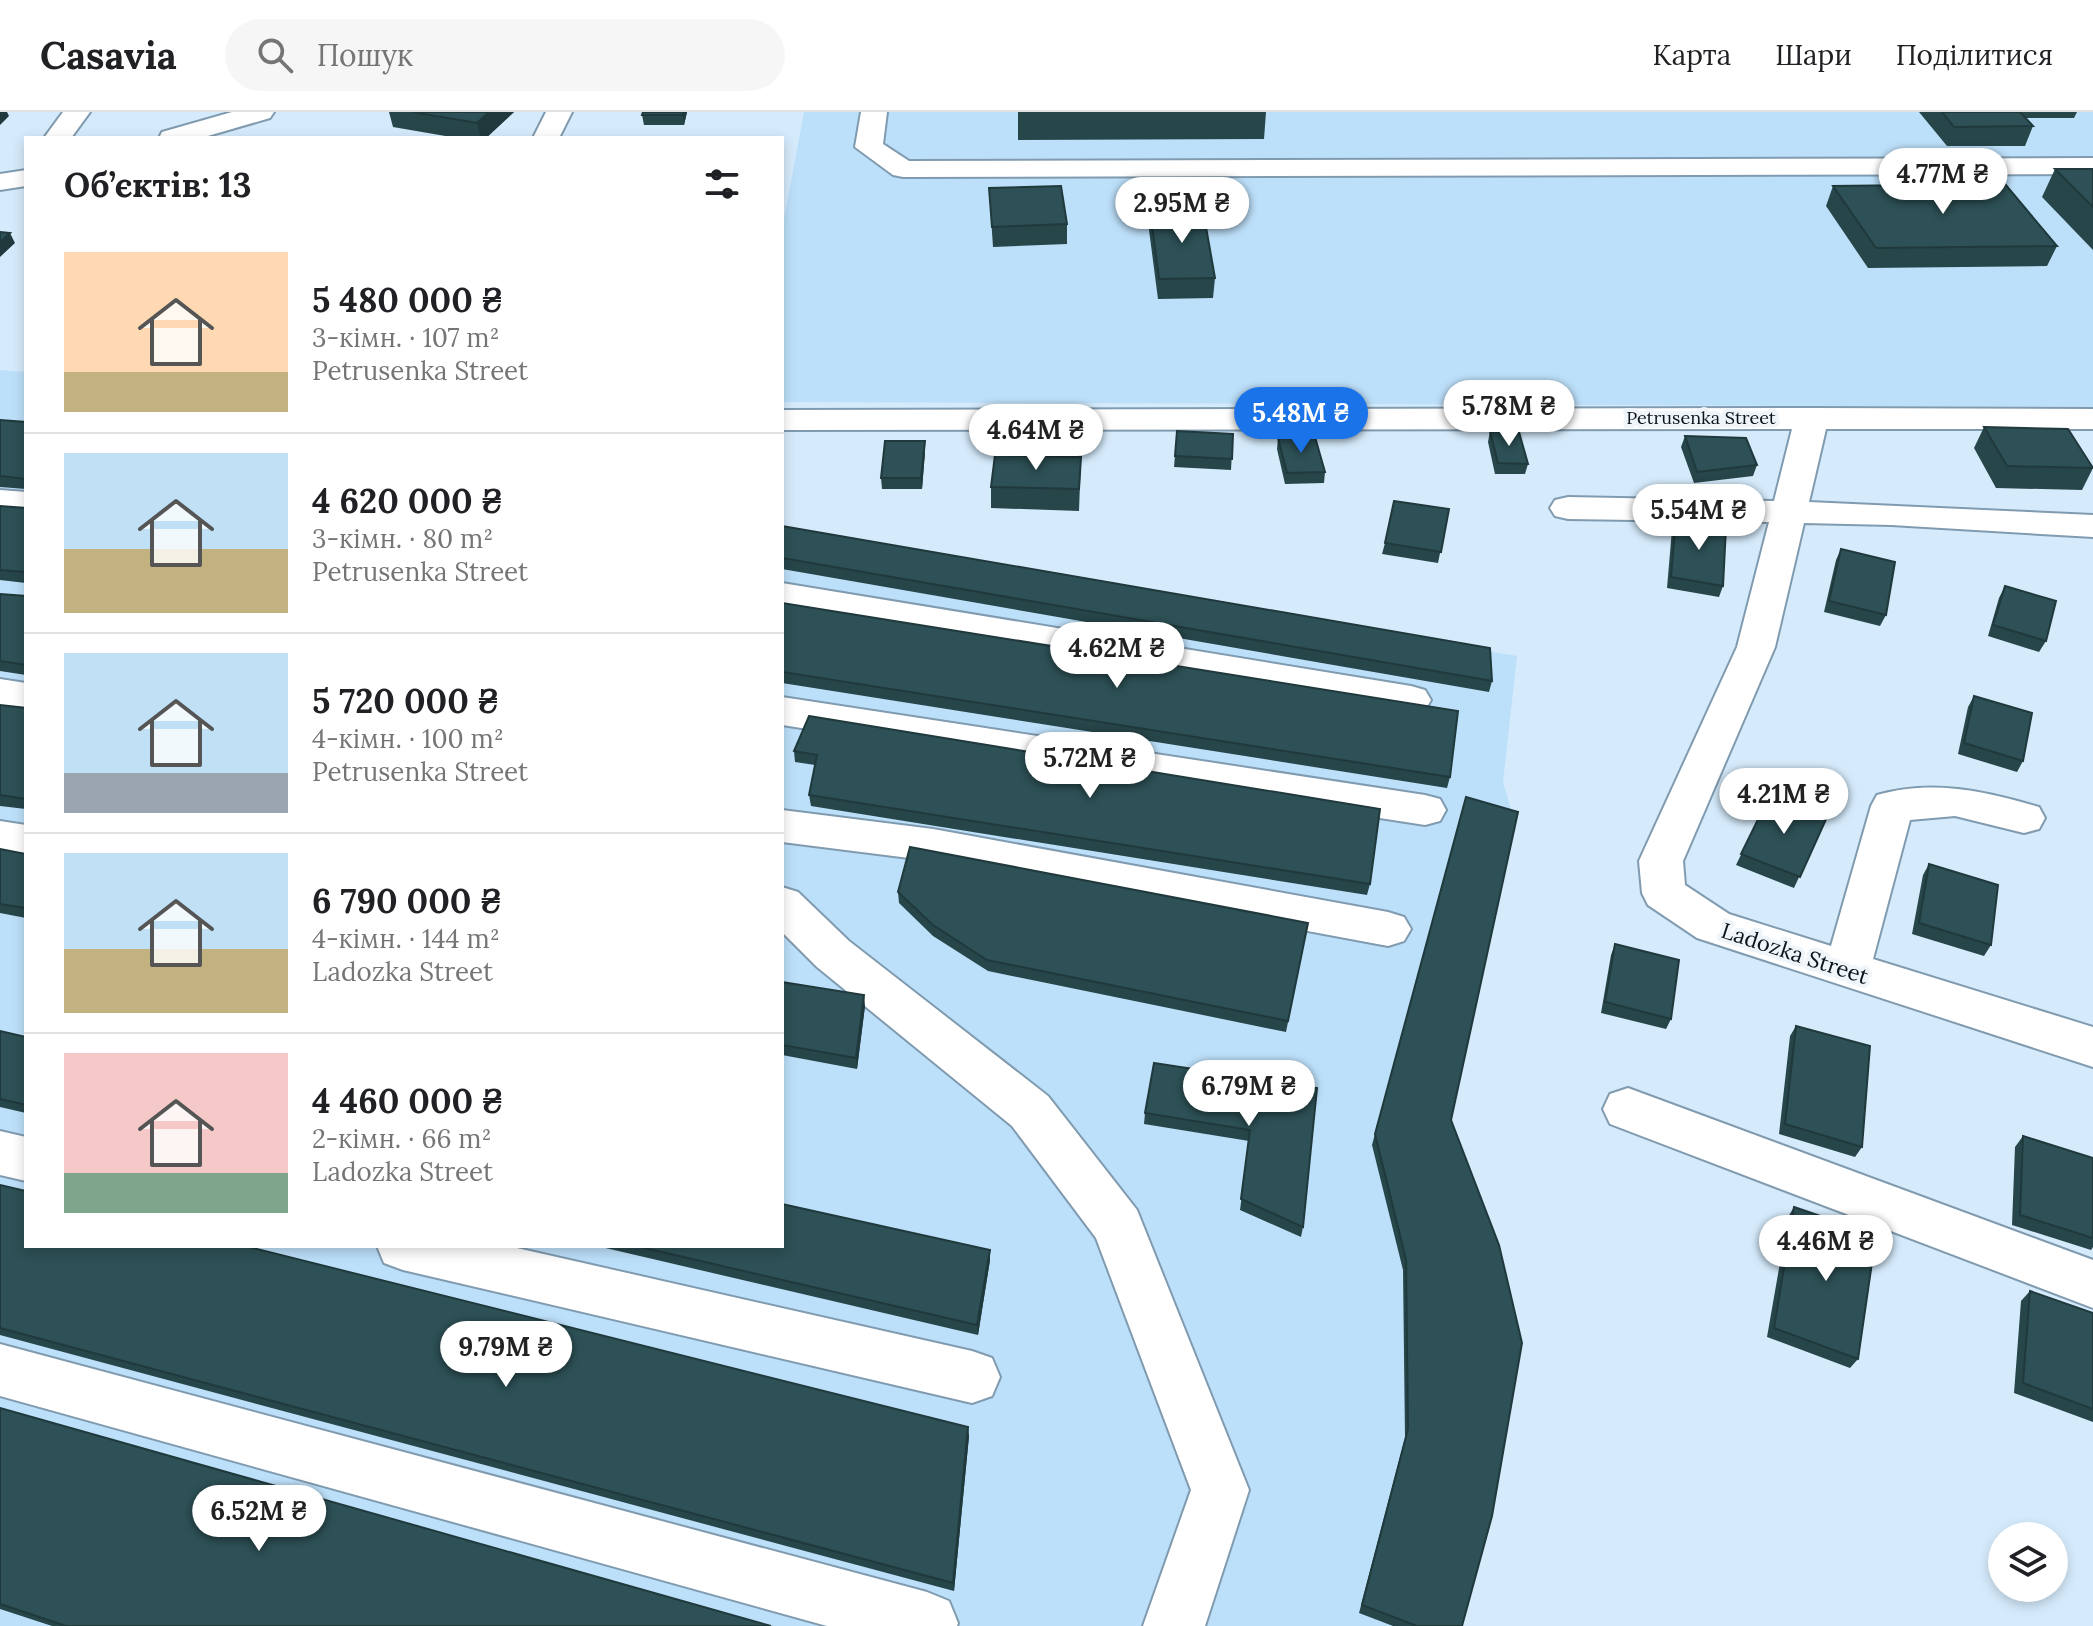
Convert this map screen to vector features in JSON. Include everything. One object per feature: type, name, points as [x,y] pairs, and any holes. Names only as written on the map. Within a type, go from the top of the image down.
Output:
[{"type":"street","points":[[59,136],[77,112]]},
{"type":"street","points":[[179,136],[261,112]]},
{"type":"street","points":[[547,136],[559,112]]},
{"type":"street","points":[[874,112],[869,147],[903,169],[2093,166]]},
{"type":"street","points":[[0,182],[24,178]]},
{"type":"street","name":"Ladozka Street","points":[[1812,418],[1756,647],[1661,861],[1664,893],[1713,926],[2093,1047]]},
{"type":"street","name":"Petrusenka Street","points":[[784,420],[2093,419]]},
{"type":"street","points":[[0,501],[24,503]]},
{"type":"street","points":[[1568,508],[1891,514],[2093,526]]},
{"type":"street","points":[[784,595],[1411,700]]},
{"type":"street","points":[[0,692],[24,696]]},
{"type":"street","points":[[784,711],[1425,810]]},
{"type":"street","points":[[1847,971],[1892,806],[1955,801],[2024,818]]},
{"type":"street","points":[[784,826],[933,845],[1388,929]]},
{"type":"street","points":[[0,837],[24,841]]},
{"type":"street","points":[[791,922],[1030,1111],[1118,1226],[1220,1490],[1174,1626]]},
{"type":"street","points":[[1628,1109],[2093,1284]]},
{"type":"street","points":[[0,1153],[24,1159]]},
{"type":"street","points":[[412,1248],[972,1377]]},
{"type":"street","points":[[0,1370],[927,1623]]},
{"type":"shaded area","points":[[804,112],[2093,112],[2093,407],[784,402],[784,218]]},
{"type":"shaded area","points":[[0,370],[24,372],[24,1248],[784,1248],[784,536],[1517,656],[1503,782],[1515,823],[1448,1130],[1460,1626],[0,1626]]},
{"type":"building","points":[[412,112],[489,112],[477,123]]},
{"type":"building","points":[[643,112],[683,112],[683,115],[642,115]]},
{"type":"building","points":[[1942,112],[2020,112],[2033,126],[1954,127]]},
{"type":"building","points":[[2055,169],[2093,169],[2093,207]]},
{"type":"building","points":[[2005,184],[2057,246],[1876,248],[1833,186]]},
{"type":"building","points":[[1061,186],[1067,224],[992,227],[989,188]]},
{"type":"building","points":[[1150,210],[1203,210],[1215,278],[1159,279]]},
{"type":"building","points":[[0,232],[10,233],[0,242]]},
{"type":"building","points":[[0,420],[24,422],[24,479],[0,476]]},
{"type":"building","points":[[1984,427],[2068,429],[2093,468],[2007,466]]},
{"type":"building","points":[[1177,431],[1233,434],[1232,459],[1175,456]]},
{"type":"building","points":[[1490,431],[1519,432],[1528,464],[1498,463]]},
{"type":"building","points":[[1685,436],[1746,438],[1757,465],[1697,472]]},
{"type":"building","points":[[1315,437],[1325,472],[1287,473],[1278,438]]},
{"type":"building","points":[[885,441],[925,441],[921,478],[881,478]]},
{"type":"building","points":[[995,455],[1081,457],[1079,489],[991,487]]},
{"type":"building","points":[[1394,501],[1449,509],[1441,552],[1385,543]]},
{"type":"building","points":[[0,506],[24,508],[24,572],[0,570]]},
{"type":"building","points":[[1676,518],[1726,527],[1723,586],[1671,577]]},
{"type":"building","points":[[784,526],[1490,648],[1492,681],[784,558]]},
{"type":"building","points":[[1841,549],[1895,562],[1886,615],[1829,601]]},
{"type":"building","points":[[2005,586],[2056,601],[2046,641],[1993,625]]},
{"type":"building","points":[[0,594],[24,596],[24,665],[0,661]]},
{"type":"building","points":[[784,603],[1458,711],[1450,777],[784,672]]},
{"type":"building","points":[[1974,696],[2032,713],[2023,761],[1964,743]]},
{"type":"building","points":[[0,705],[24,708],[24,799],[0,795]]},
{"type":"building","points":[[809,716],[1380,809],[1370,884],[809,795],[817,755],[794,751]]},
{"type":"building","points":[[1770,795],[1827,817],[1800,877],[1741,854]]},
{"type":"building","points":[[1466,797],[1518,812],[1451,1120],[1499,1245],[1522,1343],[1492,1516],[1462,1626],[1417,1626],[1362,1605],[1408,1429],[1406,1260],[1375,1134]]},
{"type":"building","points":[[910,847],[1308,923],[1288,1021],[987,960],[933,925],[898,892]]},
{"type":"building","points":[[0,849],[24,854],[24,908],[0,904]]},
{"type":"building","points":[[1929,864],[1998,885],[1991,945],[1919,923]]},
{"type":"building","points":[[1615,944],[1679,960],[1671,1019],[1605,1002]]},
{"type":"building","points":[[784,982],[864,995],[856,1058],[784,1045]]},
{"type":"building","points":[[1796,1026],[1870,1046],[1862,1147],[1785,1124]]},
{"type":"building","points":[[0,1031],[24,1037],[24,1105],[0,1099]]},
{"type":"building","points":[[1154,1063],[1317,1088],[1303,1227],[1241,1199],[1250,1130],[1145,1113]]},
{"type":"building","points":[[2023,1136],[2093,1158],[2093,1238],[2020,1215]]},
{"type":"building","points":[[0,1185],[24,1191],[24,1248],[253,1248],[968,1427],[953,1583],[0,1328]]},
{"type":"building","points":[[784,1204],[990,1250],[977,1325],[645,1248],[784,1248]]},
{"type":"building","points":[[1794,1207],[1876,1235],[1858,1359],[1774,1328]]},
{"type":"building","points":[[2030,1291],[2093,1313],[2093,1409],[2023,1383]]},
{"type":"building","points":[[0,1408],[771,1626],[66,1626],[0,1604]]}]
